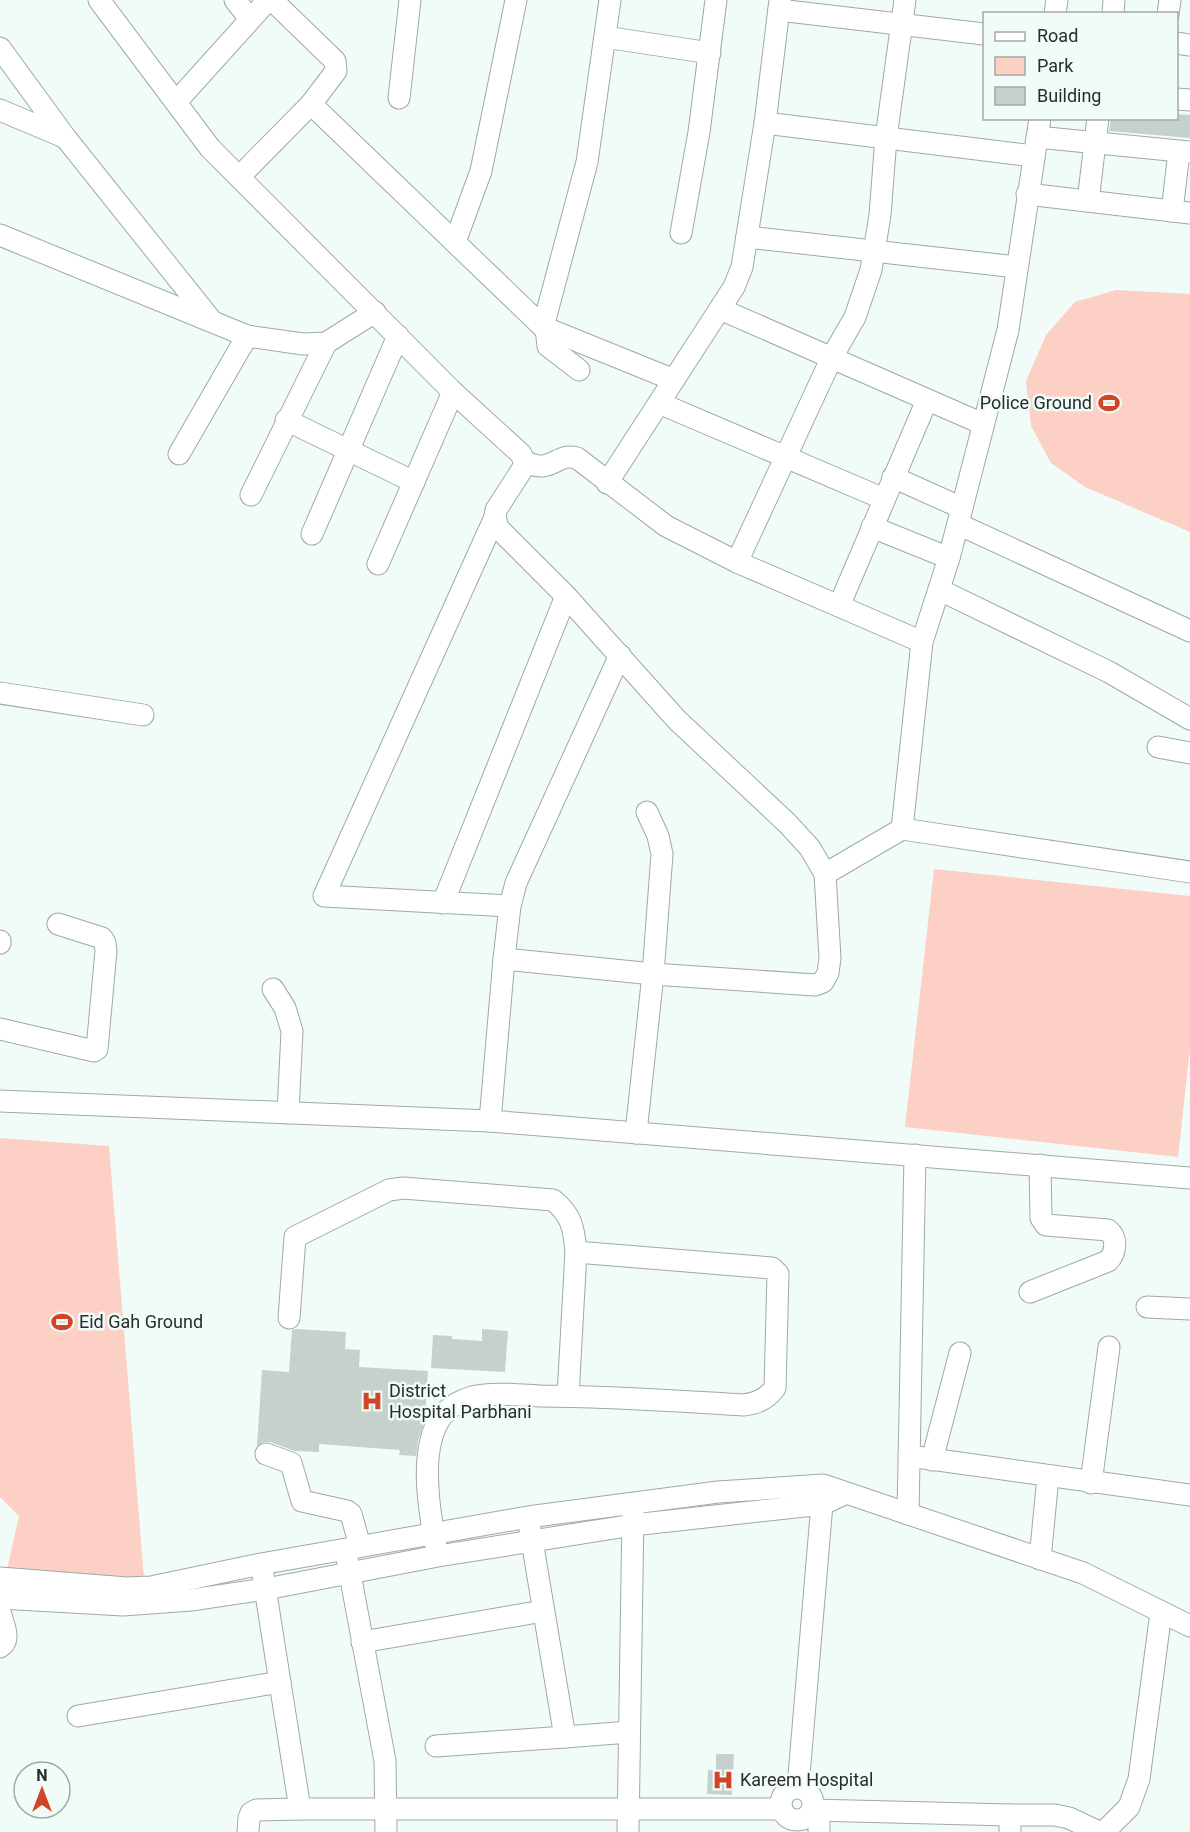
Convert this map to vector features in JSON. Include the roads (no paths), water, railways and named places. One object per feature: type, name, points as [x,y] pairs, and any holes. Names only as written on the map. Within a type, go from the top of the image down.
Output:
[{"type":"street","points":[[99,0],[210,147],[453,392],[521,454],[525,461],[541,467],[551,465],[564,457],[577,458],[666,526],[737,562],[922,642]]},
{"type":"street","points":[[235,0],[250,19]]},
{"type":"street","points":[[176,102],[250,19],[270,0],[335,61],[336,71],[311,104],[239,177]]},
{"type":"street","points":[[399,98],[410,0]]},
{"type":"street","points":[[455,242],[481,171],[516,0]]},
{"type":"street","points":[[579,370],[548,346],[545,328],[587,162],[610,0]]},
{"type":"street","points":[[681,233],[699,132],[716,0]]},
{"type":"street","points":[[737,562],[832,357],[855,317],[876,251],[886,138],[905,0]]},
{"type":"street","points":[[607,483],[734,287],[742,267],[765,123],[780,5],[902,25],[983,34]]},
{"type":"street","points":[[605,37],[710,53]]},
{"type":"street","points":[[0,48],[64,137],[213,323]]},
{"type":"street","points":[[311,104],[545,328],[674,380]]},
{"type":"street","points":[[0,110],[64,137]]},
{"type":"street","points":[[1088,201],[1098,120]]},
{"type":"street","points":[[765,123],[886,138],[1037,137],[1184,152],[1181,212],[1027,194]]},
{"type":"street","points":[[902,829],[922,642],[949,558],[1008,330],[1037,137]]},
{"type":"street","points":[[0,236],[247,336],[303,344],[326,343],[375,312]]},
{"type":"street","points":[[747,237],[1017,267]]},
{"type":"street","points":[[720,309],[982,424]]},
{"type":"street","points":[[179,454],[247,336]]},
{"type":"street","points":[[312,534],[398,336]]},
{"type":"street","points":[[251,495],[326,343]]},
{"type":"street","points":[[378,564],[453,392]]},
{"type":"street","points":[[839,606],[927,400]]},
{"type":"street","points":[[659,403],[884,499]]},
{"type":"street","points":[[286,420],[414,482]]},
{"type":"street","points":[[510,906],[324,896],[495,517],[496,510],[523,468],[525,461]]},
{"type":"street","points":[[893,477],[960,516],[1190,632]]},
{"type":"street","points":[[495,517],[498,528],[567,596],[677,720],[787,823],[810,848],[825,874],[830,958],[828,973],[823,982],[814,985],[653,974],[504,959]]},
{"type":"street","points":[[872,527],[949,558]]},
{"type":"street","points":[[940,590],[1109,672],[1190,719]]},
{"type":"street","points":[[443,903],[567,596]]},
{"type":"street","points":[[490,1121],[504,959],[510,906],[516,883],[620,655]]},
{"type":"street","points":[[0,693],[143,715]]},
{"type":"street","points":[[1158,747],[1190,753]]},
{"type":"street","points":[[636,1133],[653,974],[662,854],[658,836],[647,812]]},
{"type":"street","points":[[825,874],[902,829],[1190,872]]},
{"type":"street","points":[[0,1029],[94,1051],[97,1049],[105,943],[102,938],[58,924]]},
{"type":"street","points":[[273,989],[285,1008],[292,1031],[288,1113]]},
{"type":"street","points":[[0,1101],[490,1121],[1190,1178]]},
{"type":"street","points":[[908,1515],[915,1155]]},
{"type":"street","points":[[1030,1292],[1107,1261],[1114,1253],[1114,1238],[1108,1230],[1043,1223],[1040,1165]]},
{"type":"street","points":[[289,1318],[295,1237],[396,1188],[553,1200],[567,1213],[571,1222],[576,1252],[568,1396]]},
{"type":"street","points":[[438,1556],[433,1533],[427,1468],[434,1429],[442,1416],[457,1403],[474,1397],[568,1396],[743,1405],[754,1404],[772,1393],[776,1383],[778,1274],[776,1270],[576,1252]]},
{"type":"street","points":[[1147,1307],[1190,1309]]},
{"type":"street","points":[[1091,1483],[1109,1347]]},
{"type":"street","points":[[932,1460],[960,1353]]},
{"type":"street","points":[[266,1454],[291,1463],[302,1502],[346,1511],[354,1519],[350,1573],[385,1761],[386,1832]]},
{"type":"street","points":[[909,1456],[1190,1495]]},
{"type":"street","points":[[1040,1559],[1048,1477]]},
{"type":"street","points":[[718,1492],[720,1515]]},
{"type":"street","points":[[0,1578],[127,1588],[167,1584],[261,1564],[528,1517],[633,1503],[718,1492],[844,1494],[1083,1573],[1190,1626]]},
{"type":"street","points":[[0,1598],[123,1605],[191,1600],[266,1589],[438,1556],[531,1541],[633,1525],[720,1515],[823,1494]]},
{"type":"street","points":[[798,1787],[823,1494]]},
{"type":"street","points":[[628,1832],[633,1503]]},
{"type":"street","points":[[528,1517],[565,1737]]},
{"type":"street","points":[[261,1564],[300,1809]]},
{"type":"street","points":[[362,1642],[543,1611]]},
{"type":"street","points":[[0,1612],[7,1638],[5,1644],[0,1647]]},
{"type":"street","points":[[1104,1832],[1129,1807],[1139,1779],[1161,1612]]},
{"type":"street","points":[[78,1716],[280,1682]]},
{"type":"street","points":[[436,1746],[629,1732]]},
{"type":"street","points":[[819,1832],[816,1810],[811,1795],[805,1789],[798,1787],[790,1789],[781,1801],[786,1816],[793,1820],[801,1820],[816,1810],[1010,1823],[1055,1815],[1069,1818],[1099,1832]]},
{"type":"street","points":[[248,1832],[249,1818],[256,1810],[782,1809]]},
{"type":"place","name":"Police Ground","points":[[1109,403]]},
{"type":"place","name":"Eid Gah Ground","points":[[62,1322]]},
{"type":"place","name":"District Hospital Parbhani","points":[[372,1401]]},
{"type":"place","name":"Kareem Hospital","points":[[723,1780]]}]
